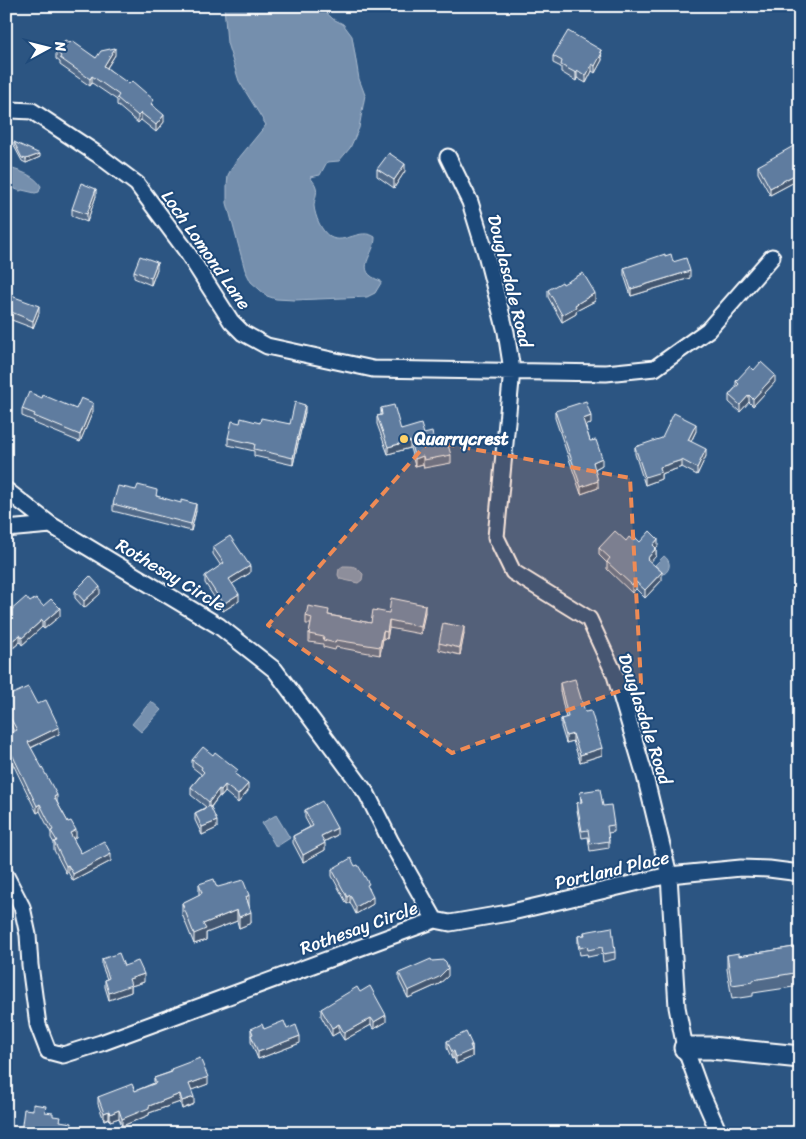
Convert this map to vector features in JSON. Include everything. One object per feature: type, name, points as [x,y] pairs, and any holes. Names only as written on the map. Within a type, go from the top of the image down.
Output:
[{"type":"highway","points":[[685,1048],[721,1049],[800,1057]]},
{"type":"street","name":"Loch Lomond Lane","points":[[11,110],[32,110],[137,184],[185,248],[231,321],[243,333],[255,341],[268,346],[373,368],[606,373],[655,368],[708,330],[772,257]]},
{"type":"street","name":"Douglasdale Road","points":[[448,157],[470,202],[486,254],[506,332],[512,370],[496,537],[513,572],[589,619],[615,675],[645,776],[669,875],[676,1007],[685,1048],[719,1133]]},
{"type":"street","name":"Rothesay Circle","points":[[6,490],[51,525],[218,626],[275,670],[367,794],[391,842],[435,920],[101,1043],[63,1054],[48,1051],[38,1025],[28,935],[22,907],[6,876]]},
{"type":"street","points":[[6,529],[51,525]]},
{"type":"street","name":"Portland Place","points":[[435,920],[450,923],[508,913],[669,875],[741,868],[800,873]]},
{"type":"highlighted area","points":[[429,441],[630,478],[641,683],[452,753],[268,625]]},
{"type":"water","points":[[224,6],[319,6],[333,19],[343,24],[352,36],[359,79],[365,95],[359,128],[350,148],[339,161],[327,162],[320,175],[310,177],[316,189],[314,206],[319,223],[330,237],[341,239],[369,234],[375,237],[366,267],[372,277],[381,281],[375,293],[367,297],[276,299],[267,296],[251,282],[245,270],[227,203],[228,175],[234,164],[266,125],[239,81],[227,43]]},
{"type":"water","points":[[6,167],[25,173],[38,182],[41,186],[39,192],[20,191],[11,187],[6,180]]},
{"type":"water","points":[[664,556],[668,560],[669,565],[668,570],[664,574],[655,565]]},
{"type":"water","points":[[343,566],[356,568],[363,574],[362,580],[358,583],[340,579],[338,575],[339,569]]},
{"type":"water","points":[[151,701],[161,710],[141,732],[132,724]]},
{"type":"water","points":[[276,815],[290,838],[276,847],[262,823]]},
{"type":"building","points":[[568,31],[601,50],[600,52],[602,53],[595,66],[592,64],[586,76],[577,70],[576,73],[561,65],[562,61],[553,56]]},
{"type":"building","points":[[65,40],[70,43],[72,41],[96,58],[101,51],[115,48],[104,66],[129,84],[132,81],[154,100],[151,104],[164,115],[156,125],[141,113],[138,116],[117,98],[119,95],[92,76],[90,79],[60,58],[61,56],[56,52]]},
{"type":"building","points":[[14,142],[40,154],[26,159],[22,158]]},
{"type":"building","points":[[797,144],[800,150],[800,172],[770,188],[758,166]]},
{"type":"building","points":[[389,153],[405,164],[394,180],[377,169]]},
{"type":"building","points":[[81,183],[96,189],[87,214],[72,209]]},
{"type":"building","points":[[665,254],[665,256],[671,254],[673,262],[686,258],[690,271],[631,289],[624,268]]},
{"type":"building","points":[[140,256],[157,262],[151,278],[134,271]]},
{"type":"building","points":[[583,273],[595,293],[562,315],[548,290]]},
{"type":"building","points":[[6,294],[39,306],[33,321],[9,311],[6,318]]},
{"type":"building","points":[[761,362],[775,375],[753,399],[749,395],[740,405],[729,395],[739,384],[736,381],[750,366],[754,370]]},
{"type":"building","points":[[29,392],[42,398],[43,395],[76,409],[81,398],[93,403],[80,435],[22,409]]},
{"type":"building","points":[[586,401],[591,416],[583,419],[590,441],[596,440],[602,458],[593,462],[598,481],[581,487],[555,411]]},
{"type":"building","points":[[295,402],[305,405],[293,458],[254,449],[255,444],[228,438],[232,421],[240,423],[241,418],[260,423],[261,418],[290,424]]},
{"type":"building","name":"Quarrycrest","points":[[394,405],[401,430],[421,424],[424,434],[432,432],[434,442],[446,438],[451,455],[424,460],[423,456],[415,459],[410,441],[388,447],[377,416],[382,415],[381,408]]},
{"type":"building","points":[[674,413],[696,424],[688,440],[706,449],[697,468],[682,460],[660,467],[661,472],[645,477],[635,447],[662,438]]},
{"type":"building","points":[[138,485],[157,490],[156,496],[181,503],[181,500],[196,504],[191,524],[113,504],[118,486],[136,490]]},
{"type":"building","points":[[615,531],[626,541],[629,537],[634,541],[636,538],[640,542],[650,531],[658,539],[653,545],[656,548],[647,559],[662,572],[645,590],[636,582],[632,585],[607,562],[610,558],[599,548]]},
{"type":"building","points":[[230,536],[250,566],[229,579],[239,594],[223,604],[205,576],[224,563],[213,547]]},
{"type":"building","points":[[90,576],[100,587],[84,601],[75,591]]},
{"type":"building","points":[[26,597],[30,602],[36,598],[43,606],[51,599],[60,608],[44,622],[42,620],[22,638],[20,635],[6,642],[6,609],[9,612]]},
{"type":"building","points":[[391,598],[425,605],[421,627],[389,620],[387,632],[383,631],[380,647],[336,640],[335,643],[323,640],[324,637],[309,634],[312,618],[306,616],[308,606],[329,610],[328,615],[371,623],[373,610],[389,613]]},
{"type":"building","points":[[443,623],[464,627],[460,648],[439,643]]},
{"type":"building","points":[[575,679],[585,712],[591,711],[602,748],[580,755],[573,734],[566,736],[561,719],[568,717],[560,683]]},
{"type":"building","points":[[28,687],[37,704],[46,700],[59,727],[28,742],[57,795],[54,797],[68,822],[71,821],[76,830],[70,833],[81,853],[104,841],[111,854],[73,874],[68,865],[66,866],[54,842],[57,841],[51,831],[53,830],[40,804],[37,806],[10,750],[6,752],[6,735],[17,730],[6,710],[6,697]]},
{"type":"building","points":[[203,747],[213,755],[215,752],[238,770],[235,774],[248,784],[238,795],[225,785],[221,790],[219,789],[209,802],[191,787],[204,772],[201,769],[202,767],[192,760]]},
{"type":"building","points":[[600,789],[603,806],[611,805],[614,825],[607,826],[609,841],[590,844],[588,830],[582,831],[577,803],[582,802],[580,792]]},
{"type":"building","points":[[322,801],[337,828],[321,836],[325,843],[303,855],[293,836],[313,826],[305,810]]},
{"type":"building","points":[[210,806],[217,821],[202,827],[195,813]]},
{"type":"building","points":[[351,858],[355,866],[358,865],[369,884],[367,885],[373,897],[356,907],[350,895],[347,897],[332,869]]},
{"type":"building","points":[[214,879],[218,887],[243,880],[249,895],[246,897],[251,912],[239,917],[237,910],[203,924],[206,929],[194,934],[182,903],[202,893],[199,884]]},
{"type":"building","points":[[612,927],[615,952],[603,954],[602,947],[588,950],[587,946],[580,948],[578,936],[585,935],[584,932]]},
{"type":"building","points":[[800,946],[800,972],[732,985],[727,955],[739,953],[739,956]]},
{"type":"building","points":[[119,953],[124,966],[138,961],[144,974],[129,979],[131,985],[109,993],[105,980],[109,978],[102,959]]},
{"type":"building","points":[[431,959],[432,961],[444,960],[448,968],[439,977],[408,991],[399,973]]},
{"type":"building","points":[[370,986],[386,1015],[374,1022],[371,1018],[344,1033],[339,1024],[332,1028],[321,1009],[357,987],[360,992]]},
{"type":"building","points":[[284,1021],[287,1029],[296,1025],[300,1036],[258,1052],[251,1035],[253,1034],[251,1029],[262,1024],[264,1029]]},
{"type":"building","points":[[466,1032],[472,1045],[470,1045],[472,1050],[456,1057],[447,1041]]},
{"type":"building","points":[[200,1058],[208,1077],[189,1084],[194,1097],[182,1101],[180,1094],[122,1119],[119,1110],[110,1114],[109,1111],[104,1113],[98,1097],[132,1084],[135,1091],[156,1083],[154,1078],[172,1072],[171,1069]]},
{"type":"building","points":[[33,1104],[46,1106],[45,1112],[61,1117],[60,1121],[72,1123],[71,1133],[21,1132],[24,1109],[33,1110]]},
{"type":"place","name":"Quarrycrest","points":[[404,439]]}]
